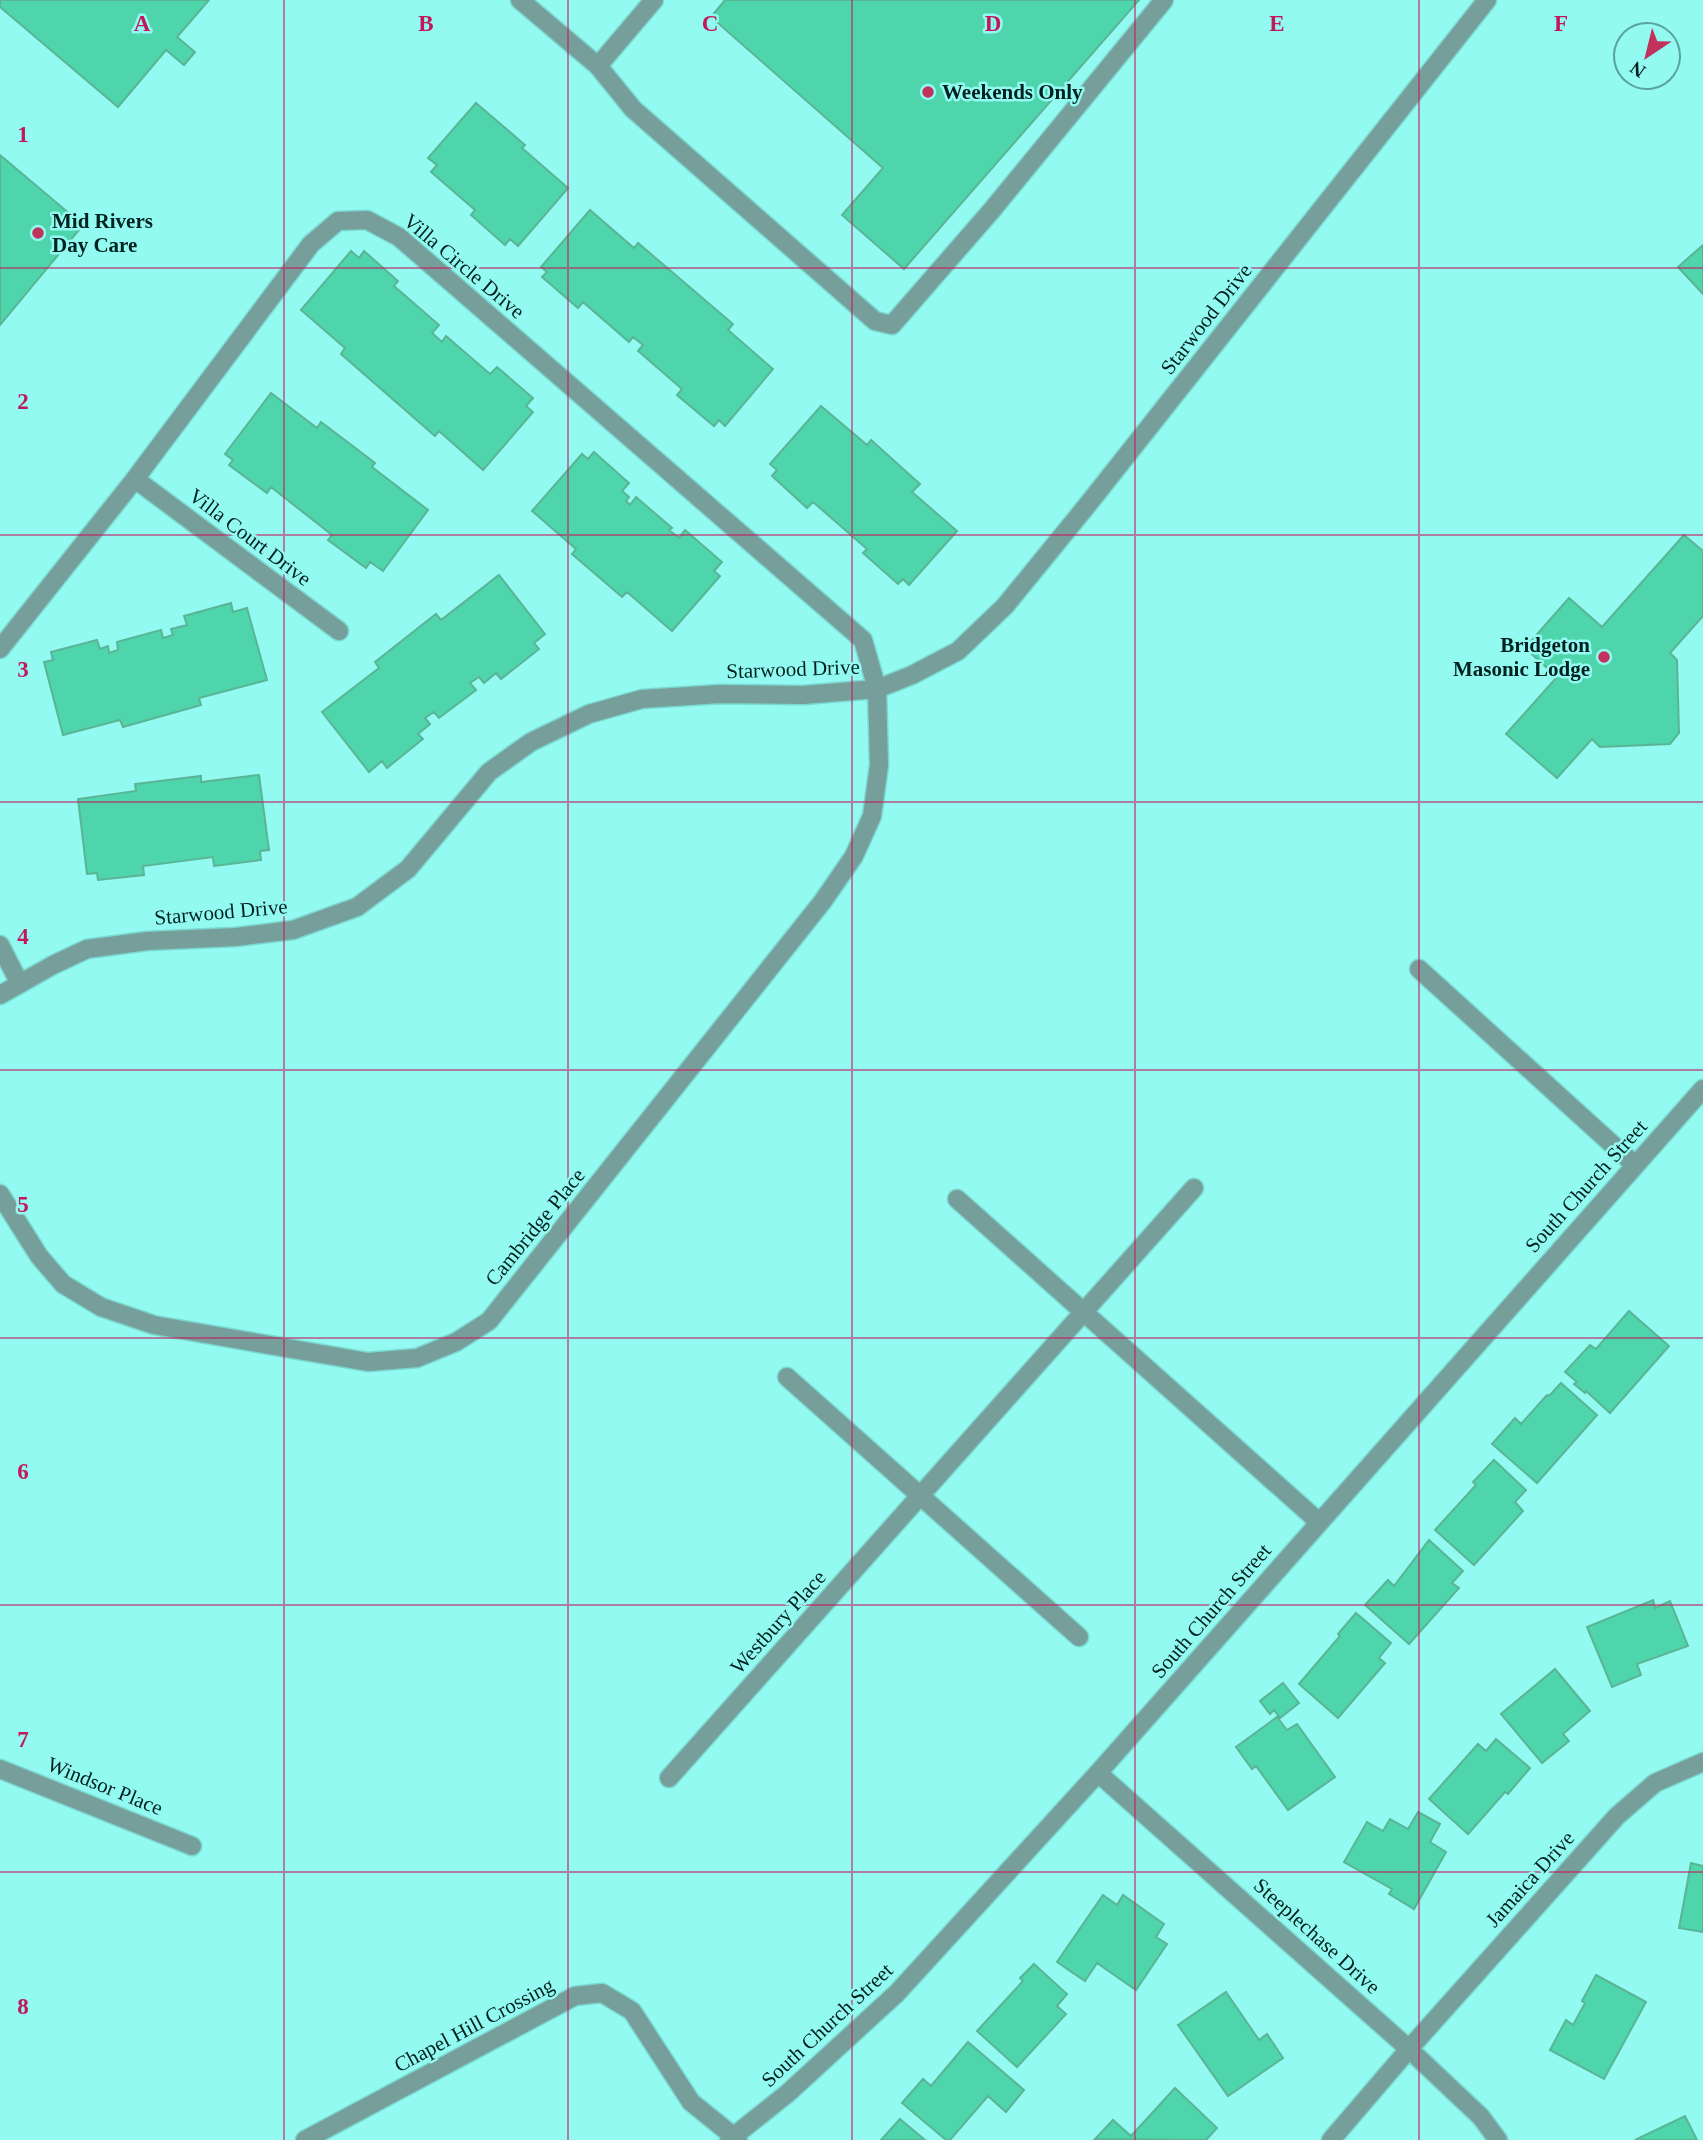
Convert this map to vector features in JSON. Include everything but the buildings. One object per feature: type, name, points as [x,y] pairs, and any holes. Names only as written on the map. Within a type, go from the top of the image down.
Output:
[{"type":"street","points":[[520,0],[598,66],[633,109],[875,321],[892,326],[992,210],[1164,0]]},
{"type":"street","points":[[598,66],[654,0]]},
{"type":"street","name":"Starwood Drive","points":[[0,995],[88,949],[147,941],[236,937],[293,930],[357,907],[408,869],[489,772],[531,742],[589,714],[642,699],[720,694],[803,695],[877,688],[912,675],[958,651],[1005,606],[1487,0]]},
{"type":"street","name":"Villa Circle Drive","points":[[0,649],[135,479],[311,244],[338,221],[367,220],[399,237],[863,640],[877,688]]},
{"type":"street","name":"Villa Court Drive","points":[[135,479],[339,631]]},
{"type":"street","name":"Cambridge Place","points":[[0,1194],[39,1256],[63,1284],[101,1307],[155,1325],[368,1362],[417,1358],[456,1342],[489,1321],[823,901],[854,856],[872,816],[879,765],[877,688]]},
{"type":"street","points":[[0,945],[20,984]]},
{"type":"street","points":[[1419,969],[1635,1165]]},
{"type":"street","name":"South Church Street","points":[[734,2139],[897,1993],[1098,1773],[1703,1089]]},
{"type":"street","name":"Westbury Place","points":[[669,1779],[1194,1188]]},
{"type":"street","points":[[957,1199],[1319,1522]]},
{"type":"street","points":[[787,1377],[1079,1637]]},
{"type":"street","name":"Jamaica Drive","points":[[1331,2140],[1617,1816],[1655,1783],[1703,1762]]},
{"type":"street","name":"Windsor Place","points":[[0,1769],[192,1846]]},
{"type":"street","name":"Steeplechase Drive","points":[[1098,1773],[1409,2049],[1481,2117],[1498,2140]]},
{"type":"street","name":"Chapel Hill Crossing","points":[[305,2140],[575,1996],[602,1993],[632,2011],[691,2102],[734,2139]]},
{"type":"place","name":"Weekends Only","points":[[928,92]]},
{"type":"place","name":"Mid Rivers Day Care","points":[[38,233]]},
{"type":"place","name":"Bridgeton Masonic Lodge","points":[[1604,657]]}]
